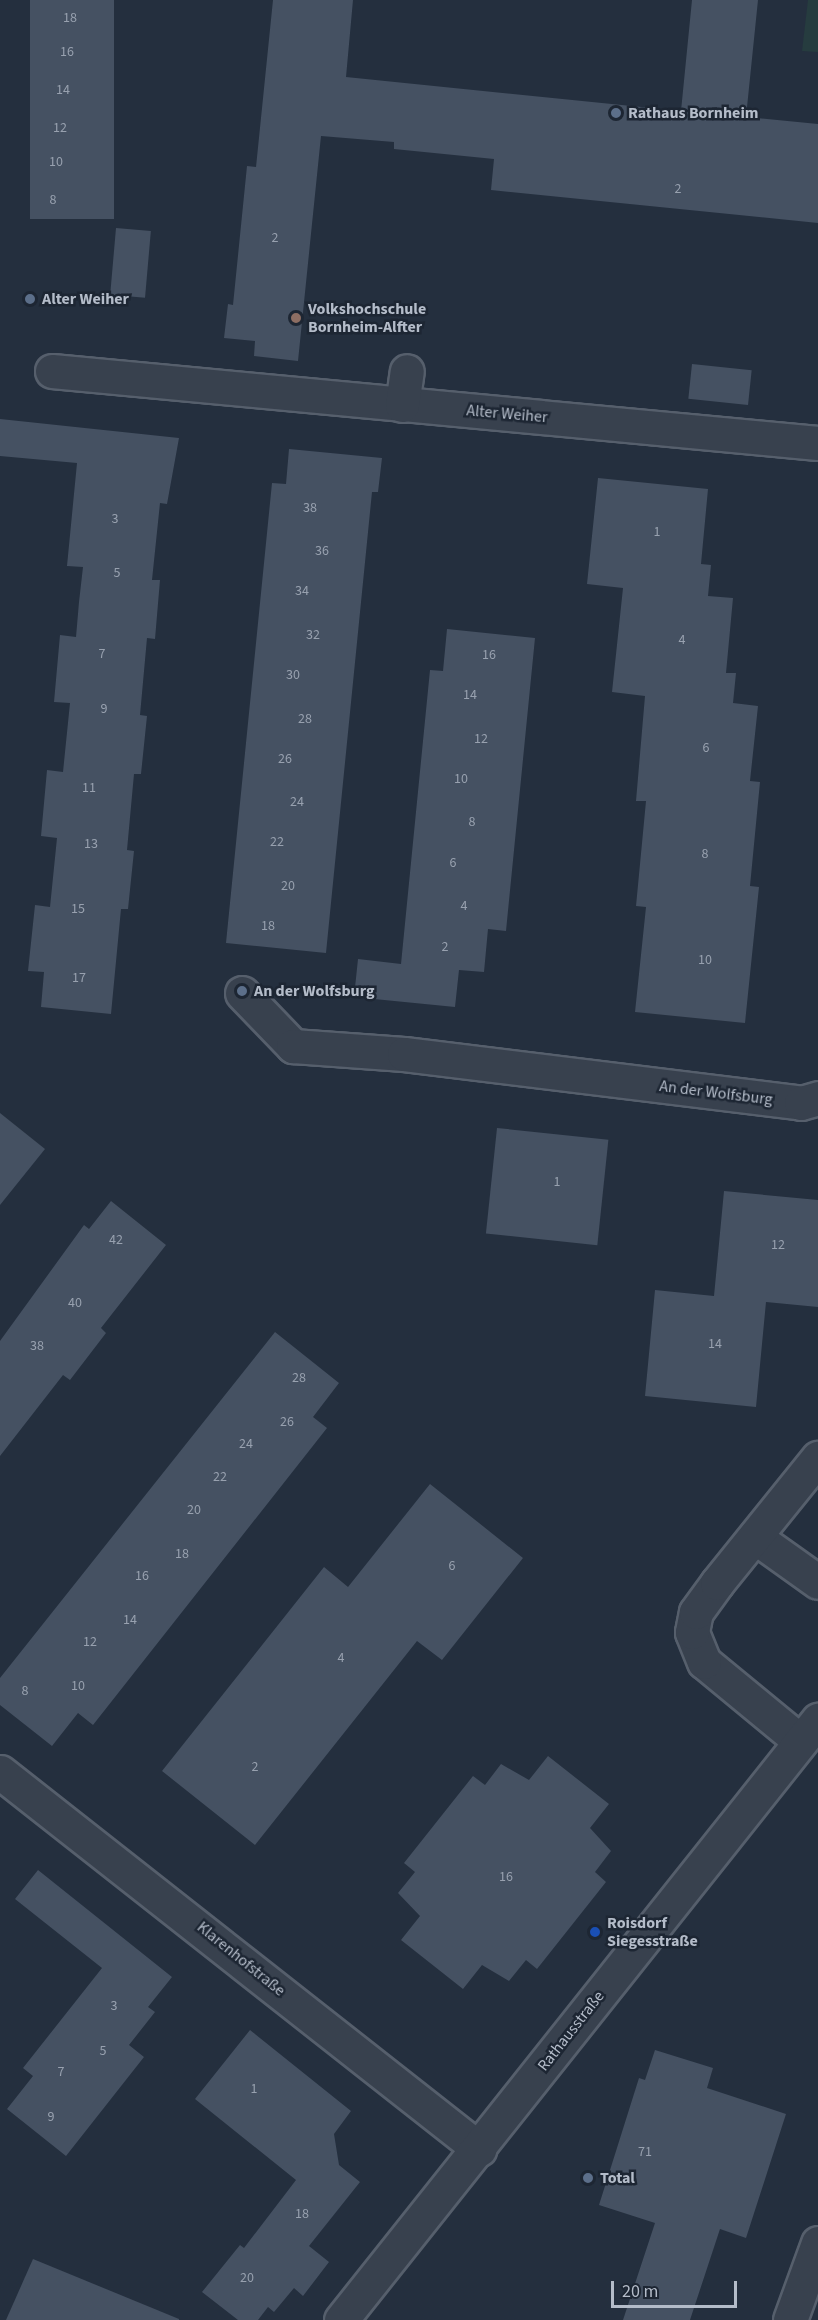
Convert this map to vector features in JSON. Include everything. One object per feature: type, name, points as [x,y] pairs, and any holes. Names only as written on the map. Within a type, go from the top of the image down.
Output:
[{"type":"street","name":"Alter Weiher","points":[[52,371],[818,443]]},
{"type":"street","points":[[402,405],[407,372]]},
{"type":"street","name":"An der Wolfsburg","points":[[242,993],[293,1046],[404,1054],[801,1103],[818,1098]]},
{"type":"street","name":"Rathausstraße","points":[[341,2320],[479,2149],[809,1730],[704,1662],[692,1632],[696,1612],[818,1458]]},
{"type":"street","points":[[756,1537],[818,1582]]},
{"type":"street","name":"Klarenhofstraße","points":[[0,1772],[479,2149]]},
{"type":"street","points":[[790,2320],[818,2242]]},
{"type":"green space","points":[[808,0],[818,0],[818,52],[802,51]]},
{"type":"building","points":[[30,0],[114,0],[114,219],[30,219]]},
{"type":"building","points":[[273,0],[353,0],[346,77],[681,111],[692,0],[758,0],[746,117],[818,124],[818,223],[491,190],[494,159],[394,149],[394,142],[321,136],[298,361],[254,356],[255,341],[224,338],[228,304],[233,305],[247,166],[256,167]]},
{"type":"building","points":[[116,228],[151,231],[145,298],[110,295]]},
{"type":"building","points":[[692,364],[752,370],[748,405],[688,399]]},
{"type":"building","points":[[0,419],[179,438],[167,504],[160,503],[152,580],[160,580],[155,639],[147,638],[140,715],[147,716],[141,774],[134,774],[127,850],[134,851],[128,909],[121,909],[111,1014],[41,1007],[44,972],[28,971],[35,905],[50,907],[57,838],[41,836],[47,770],[63,772],[70,703],[54,702],[60,635],[76,637],[83,567],[67,566],[77,463],[0,456]]},
{"type":"building","points":[[289,449],[382,458],[378,492],[372,492],[326,953],[226,943],[272,483],[286,484]]},
{"type":"building","points":[[598,478],[708,489],[701,564],[711,565],[708,596],[733,598],[726,673],[736,673],[733,703],[758,706],[750,781],[760,782],[750,886],[759,887],[745,1023],[635,1012],[646,907],[636,906],[646,801],[636,801],[645,696],[612,692],[623,588],[587,584]]},
{"type":"building","points":[[447,629],[535,638],[506,931],[488,929],[484,972],[459,970],[455,1007],[354,997],[358,959],[401,964],[430,670],[443,671]]},
{"type":"building","points":[[0,1113],[45,1149],[0,1205]]},
{"type":"building","points":[[497,1128],[608,1140],[597,1245],[486,1233]]},
{"type":"building","points":[[724,1191],[818,1200],[818,1307],[766,1302],[756,1407],[645,1396],[655,1290],[714,1296]]},
{"type":"building","points":[[111,1201],[166,1245],[101,1328],[106,1333],[70,1380],[63,1375],[0,1456],[0,1341],[84,1225],[89,1229]]},
{"type":"building","points":[[275,1332],[339,1383],[313,1417],[327,1428],[93,1725],[78,1713],[52,1746],[0,1705],[0,1678]]},
{"type":"building","points":[[430,1484],[523,1558],[442,1660],[417,1641],[255,1845],[162,1771],[324,1567],[348,1587]]},
{"type":"building","points":[[548,1756],[609,1804],[590,1828],[611,1851],[595,1872],[606,1882],[537,1969],[526,1960],[509,1981],[482,1965],[463,1989],[401,1940],[420,1916],[398,1893],[415,1872],[404,1863],[473,1776],[485,1785],[501,1764],[529,1780]]},
{"type":"building","points":[[38,1870],[172,1977],[148,2007],[155,2012],[129,2045],[144,2057],[66,2156],[7,2109],[33,2076],[23,2068],[102,1968],[15,1899]]},
{"type":"building","points":[[250,2030],[351,2111],[334,2134],[339,2165],[360,2182],[309,2246],[329,2262],[303,2296],[294,2288],[274,2312],[268,2307],[258,2320],[238,2320],[202,2292],[240,2245],[244,2248],[296,2180],[195,2099]]},
{"type":"building","points":[[655,2050],[713,2068],[707,2088],[786,2114],[746,2238],[720,2229],[690,2320],[623,2320],[655,2223],[599,2205],[639,2078],[645,2080]]},
{"type":"building","points":[[33,2259],[179,2319],[179,2320],[6,2320]]},
{"type":"place","name":"Rathaus Bornheim","points":[[616,113]]},
{"type":"place","name":"Alter Weiher","points":[[30,299]]},
{"type":"place","name":"Volkshochschule Bornheim-Alfter","points":[[296,318]]},
{"type":"place","name":"An der Wolfsburg","points":[[242,991]]},
{"type":"place","name":"Roisdorf Siegesstraße","points":[[595,1932]]},
{"type":"place","name":"Total","points":[[588,2178]]}]
